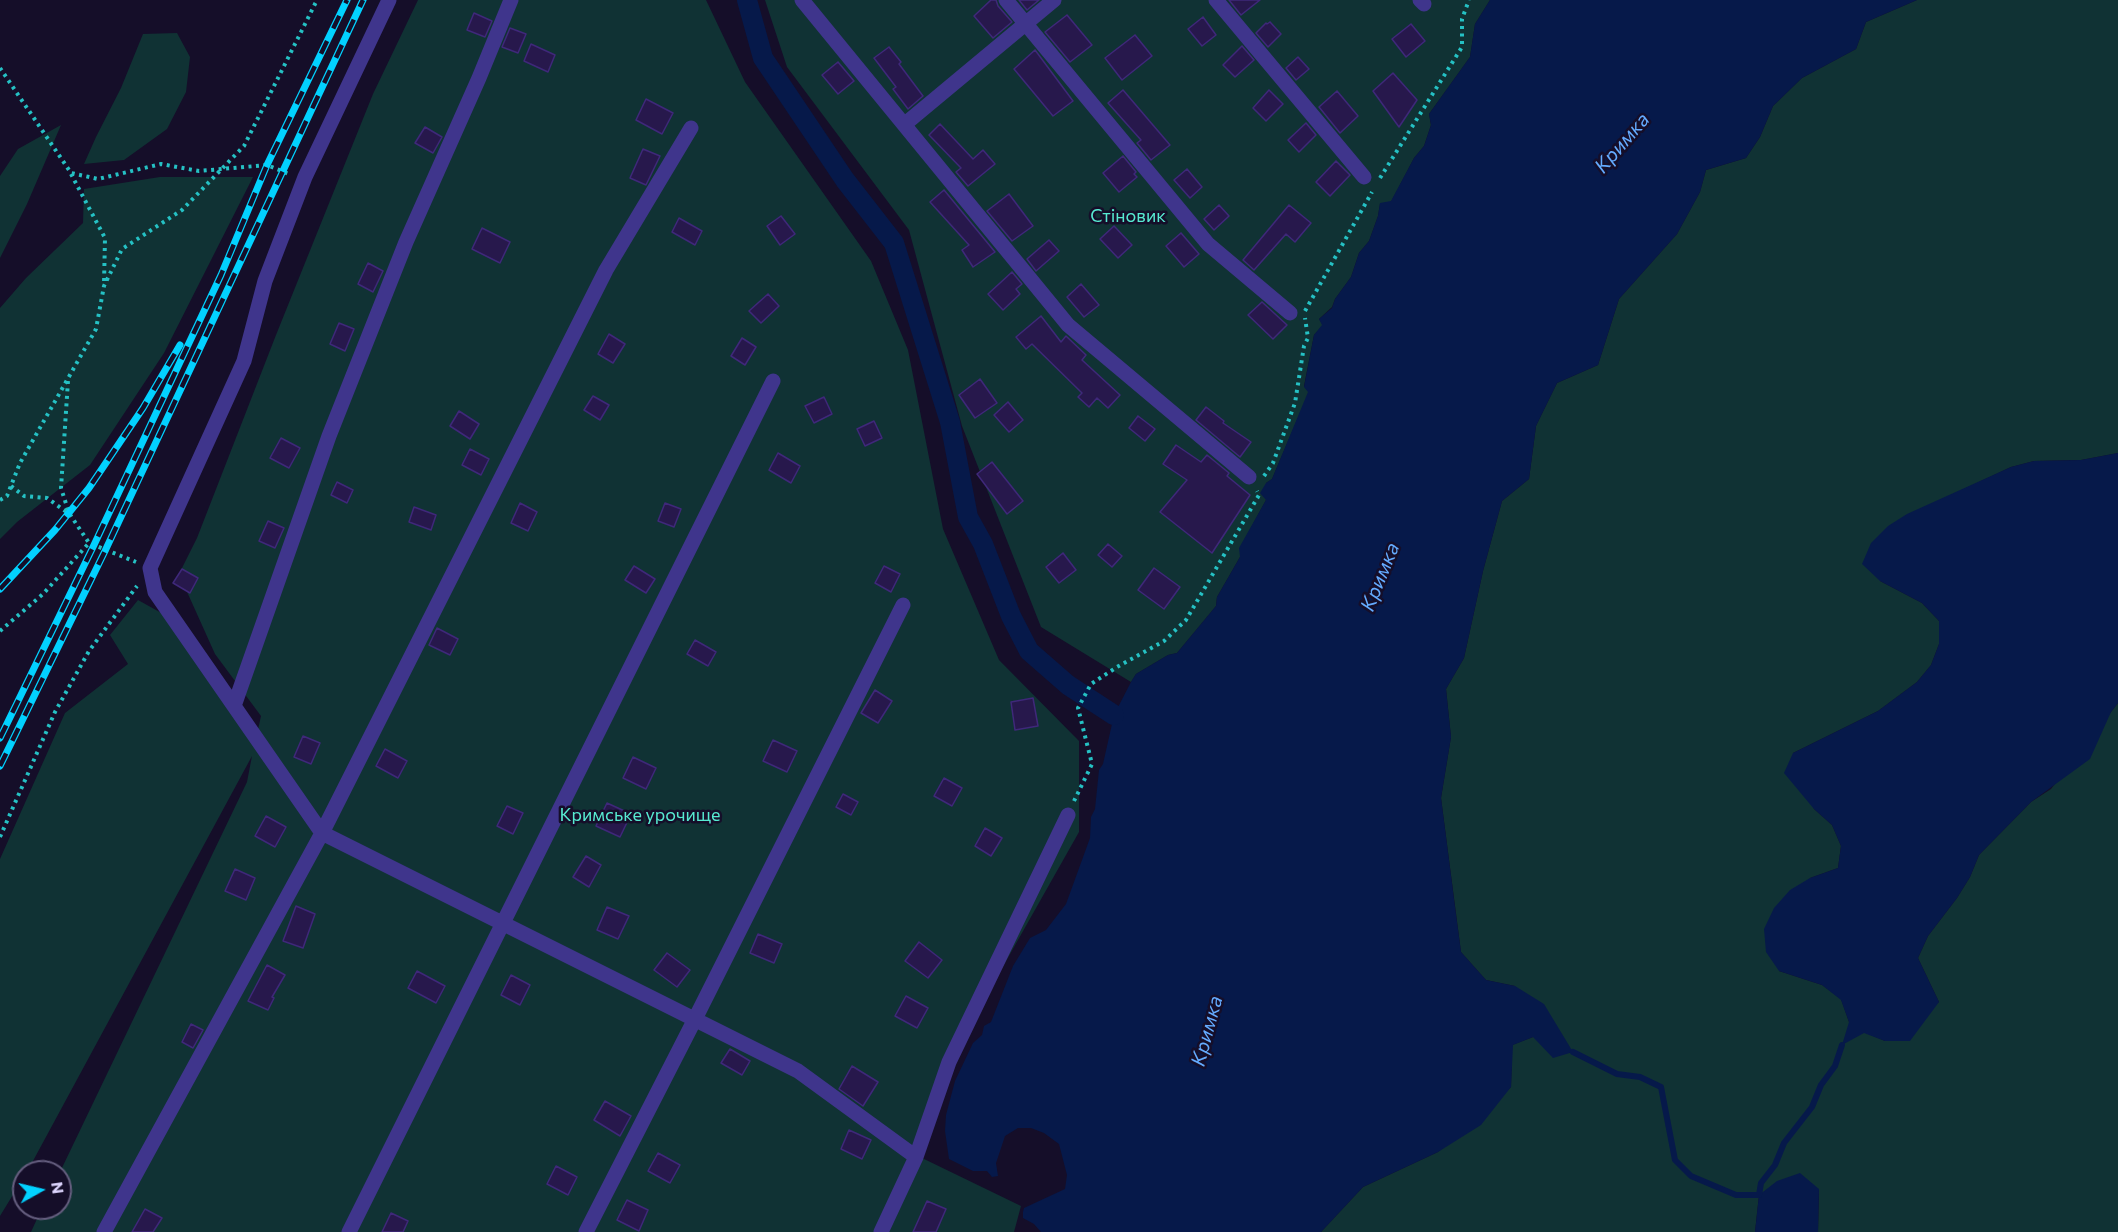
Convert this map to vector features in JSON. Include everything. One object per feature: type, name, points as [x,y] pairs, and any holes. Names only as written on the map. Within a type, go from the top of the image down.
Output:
[{"type":"lane","points":[[389,0],[305,177],[265,281],[244,361],[150,568],[155,592],[322,833],[798,1071],[916,1157]]},
{"type":"lane","points":[[234,706],[328,436],[406,242],[511,0]]},
{"type":"lane","points":[[802,0],[1068,325],[1255,479]]},
{"type":"lane","points":[[1006,0],[1208,244],[1290,313]]},
{"type":"lane","points":[[905,124],[1054,0]]},
{"type":"lane","points":[[1216,0],[1369,183]]},
{"type":"lane","points":[[104,1232],[322,833],[606,270],[691,128]]},
{"type":"lane","points":[[349,1232],[773,381]]},
{"type":"lane","points":[[586,1232],[903,605]]},
{"type":"lane","points":[[881,1232],[916,1157],[950,1062],[1068,815]]},
{"type":"path","points":[[104,286],[122,249],[182,210],[244,146],[317,0]]},
{"type":"path","points":[[1380,178],[1462,47],[1462,19],[1469,0]]},
{"type":"path","points":[[0,68],[71,173],[105,238],[104,286],[96,329],[20,463],[7,496],[0,500]]},
{"type":"path","points":[[71,173],[98,179],[161,164],[199,171],[267,165],[286,174],[305,177]]},
{"type":"path","points":[[1068,815],[1092,764],[1078,708],[1091,684],[1164,641],[1186,620],[1259,495],[1255,479],[1273,463],[1295,403],[1304,346],[1308,338],[1304,313],[1369,183]]},
{"type":"path","points":[[0,837],[55,712],[89,651],[150,568],[88,543],[69,513],[61,488],[68,380]]},
{"type":"path","points":[[11,486],[24,496],[48,498],[69,513]]},
{"type":"path","points":[[0,631],[43,594],[88,543]]},
{"type":"green space","name":"Кримське урочище","points":[[418,0],[706,0],[745,82],[871,261],[908,350],[943,529],[999,660],[1079,741],[1079,832],[949,1062],[922,1158],[1021,1206],[1014,1232],[31,1232],[36,1220],[72,1220],[72,1160],[66,1160],[247,782],[252,756],[33,1160],[12,1160],[12,1196],[0,1216],[0,859],[65,713],[128,664],[110,635],[138,600],[165,615],[255,743],[261,716],[215,654],[179,574],[197,538],[373,94]]},
{"type":"green space","name":"Стіновик","points":[[765,0],[1490,0],[1475,24],[1470,57],[1429,114],[1431,125],[1424,146],[1414,158],[1391,202],[1380,204],[1369,241],[1359,253],[1351,277],[1332,307],[1319,319],[1323,325],[1314,335],[1304,386],[1309,392],[1272,479],[1266,483],[1266,500],[1240,548],[1240,557],[1217,597],[1216,606],[1177,653],[1168,655],[1136,674],[1131,682],[1041,627],[962,426],[909,230],[787,67]]},
{"type":"green space","points":[[1917,0],[2118,0],[2118,453],[2081,460],[2034,461],[2011,467],[1928,506],[1880,581],[1922,603],[1939,621],[1939,644],[1931,665],[1917,682],[1878,711],[1793,753],[1814,809],[1832,825],[1841,846],[1838,868],[1810,878],[1779,971],[1822,985],[1841,999],[1849,1022],[1864,1032],[1885,1041],[1939,1002],[1918,958],[1928,936],[1957,898],[1970,877],[1979,855],[2031,802],[2051,789],[2118,703],[2118,1232],[1818,1232],[1819,1189],[1759,1195],[1755,1232],[1321,1232],[1363,1187],[1438,1152],[1511,1087],[1512,1045],[1533,1037],[1515,986],[1486,980],[1461,952],[1441,798],[1451,737],[1446,689],[1464,658],[1483,571],[1502,501],[1529,479],[1536,426],[1557,383],[1598,365],[1619,299],[1677,234],[1700,192],[1706,170],[1746,158],[1760,137],[1773,106],[1802,78],[1856,49],[1866,22]]},
{"type":"green space","points":[[177,33],[190,57],[186,92],[167,129],[124,160],[84,164],[121,88],[143,34]]},
{"type":"green space","points":[[61,125],[27,204],[0,258],[0,176],[18,149]]},
{"type":"green space","points":[[160,177],[253,177],[164,353],[90,465],[17,522],[0,539],[0,308],[26,278],[83,223],[84,189]]},
{"type":"water","name":"Кримка","points":[[1490,0],[1917,0],[1866,22],[1856,49],[1802,78],[1773,106],[1760,137],[1746,158],[1706,170],[1700,192],[1677,234],[1619,299],[1598,365],[1557,383],[1536,426],[1529,479],[1502,501],[1483,571],[1464,658],[1446,689],[1451,737],[1441,798],[1455,907],[1461,952],[1486,980],[1515,986],[1544,1004],[1573,1052],[1553,1058],[1533,1037],[1513,1045],[1511,1087],[1481,1125],[1438,1152],[1363,1187],[1321,1232],[1041,1232],[1034,1224],[1023,1218],[1023,1212],[1024,1208],[1065,1189],[1067,1175],[1059,1144],[1044,1133],[1031,1128],[1018,1128],[1005,1136],[996,1163],[998,1176],[992,1177],[987,1171],[973,1171],[949,1159],[945,1131],[946,1115],[955,1081],[973,1043],[982,1035],[984,1026],[991,1022],[1013,966],[1030,938],[1046,930],[1066,904],[1090,838],[1099,770],[1103,764],[1114,715],[1131,682],[1136,674],[1168,655],[1177,653],[1216,606],[1217,597],[1240,557],[1239,548],[1266,500],[1260,493],[1266,483],[1272,479],[1308,392],[1304,387],[1314,335],[1322,325],[1319,319],[1332,308],[1335,299],[1351,277],[1359,253],[1369,241],[1380,203],[1391,201],[1414,158],[1424,146],[1431,125],[1429,114],[1470,57],[1475,24]]},
{"type":"water","points":[[2118,453],[2118,703],[2111,712],[2090,759],[2031,802],[1979,855],[1970,877],[1957,898],[1928,936],[1918,958],[1939,1002],[1910,1041],[1885,1041],[1864,1033],[1842,1045],[1849,1022],[1841,1000],[1822,985],[1779,971],[1766,952],[1764,929],[1774,908],[1790,890],[1810,878],[1838,868],[1841,846],[1832,825],[1814,809],[1784,773],[1793,753],[1878,711],[1917,682],[1931,665],[1939,644],[1939,621],[1922,603],[1880,581],[1862,564],[1871,543],[1888,526],[1907,514],[2011,467],[2034,461],[2081,460]]},
{"type":"water","points":[[1800,1173],[1819,1189],[1818,1232],[1755,1232],[1759,1195],[1777,1181]]},
{"type":"building","points":[[991,0],[996,0],[998,6],[1012,22],[993,38],[974,16]]},
{"type":"building","points":[[1019,0],[1039,0],[1027,10]]},
{"type":"building","points":[[1229,0],[1260,0],[1241,15]]},
{"type":"building","points":[[474,13],[492,21],[485,37],[467,30]]},
{"type":"building","points":[[1067,15],[1092,45],[1070,62],[1045,32]]},
{"type":"building","points":[[1203,17],[1216,35],[1202,46],[1188,29]]},
{"type":"building","points":[[1270,22],[1281,34],[1268,47],[1256,33]]},
{"type":"building","points":[[1411,24],[1425,41],[1406,57],[1392,39]]},
{"type":"building","points":[[510,28],[526,34],[518,53],[502,47]]},
{"type":"building","points":[[1135,35],[1152,56],[1122,80],[1105,58]]},
{"type":"building","points":[[531,44],[555,55],[548,72],[524,61]]},
{"type":"building","points":[[1242,46],[1254,60],[1235,77],[1223,65]]},
{"type":"building","points":[[889,47],[923,96],[908,109],[893,89],[896,87],[874,58]]},
{"type":"building","points":[[1035,50],[1073,101],[1053,116],[1014,69]]},
{"type":"building","points":[[1298,57],[1309,69],[1296,80],[1286,68]]},
{"type":"building","points":[[838,62],[854,81],[838,94],[822,75]]},
{"type":"building","points":[[1393,73],[1417,100],[1399,127],[1373,91]]},
{"type":"building","points":[[1123,90],[1170,145],[1151,160],[1137,143],[1141,140],[1108,103]]},
{"type":"building","points":[[1269,90],[1283,104],[1266,121],[1253,108]]},
{"type":"building","points":[[1337,91],[1358,116],[1340,133],[1319,107]]},
{"type":"building","points":[[646,99],[673,113],[662,134],[636,120]]},
{"type":"building","points":[[1306,123],[1316,135],[1299,152],[1288,140]]},
{"type":"building","points":[[940,124],[973,159],[983,150],[995,164],[968,186],[956,172],[961,168],[929,135]]},
{"type":"building","points":[[425,127],[442,137],[433,153],[415,143]]},
{"type":"building","points":[[643,149],[660,156],[646,185],[630,178]]},
{"type":"building","points":[[1123,156],[1136,172],[1134,174],[1137,177],[1119,192],[1103,173]]},
{"type":"building","points":[[1336,161],[1350,175],[1330,196],[1316,182]]},
{"type":"building","points":[[1187,169],[1202,187],[1190,198],[1174,180]]},
{"type":"building","points":[[944,190],[995,252],[973,267],[962,250],[969,245],[930,202]]},
{"type":"building","points":[[1009,194],[1033,226],[1012,241],[987,211]]},
{"type":"building","points":[[1219,205],[1229,216],[1214,230],[1204,219]]},
{"type":"building","points":[[1289,205],[1311,223],[1295,242],[1286,234],[1254,270],[1243,260]]},
{"type":"building","points":[[781,216],[795,234],[780,245],[767,226]]},
{"type":"building","points":[[679,218],[702,231],[695,245],[672,232]]},
{"type":"building","points":[[1114,226],[1132,245],[1118,258],[1100,239]]},
{"type":"building","points":[[482,228],[510,242],[500,263],[472,249]]},
{"type":"building","points":[[1181,233],[1199,254],[1184,267],[1166,246]]},
{"type":"building","points":[[1049,240],[1059,251],[1036,271],[1027,259]]},
{"type":"building","points":[[368,263],[383,271],[373,292],[358,284]]},
{"type":"building","points":[[1012,272],[1022,284],[1016,289],[1020,294],[1003,310],[988,294]]},
{"type":"building","points":[[1081,284],[1099,305],[1084,317],[1067,297]]},
{"type":"building","points":[[768,294],[779,306],[761,323],[749,311]]},
{"type":"building","points":[[1262,302],[1287,325],[1273,339],[1248,315]]},
{"type":"building","points":[[1041,316],[1061,342],[1066,336],[1086,355],[1082,360],[1120,395],[1108,408],[1097,398],[1089,407],[1078,397],[1082,393],[1032,344],[1026,349],[1016,337]]},
{"type":"building","points":[[339,323],[354,329],[345,351],[330,344]]},
{"type":"building","points":[[609,334],[625,344],[613,363],[598,354]]},
{"type":"building","points":[[742,338],[756,347],[745,365],[731,356]]},
{"type":"building","points":[[980,379],[997,403],[975,418],[959,395]]},
{"type":"building","points":[[593,396],[609,405],[600,420],[584,410]]},
{"type":"building","points":[[824,397],[832,414],[814,423],[805,406]]},
{"type":"building","points":[[1008,402],[1023,420],[1009,432],[994,415]]},
{"type":"building","points":[[1206,407],[1224,421],[1223,423],[1251,442],[1240,457],[1196,420]]},
{"type":"building","points":[[459,411],[479,424],[470,439],[450,426]]},
{"type":"building","points":[[1138,416],[1155,429],[1145,441],[1129,428]]},
{"type":"building","points":[[874,421],[882,438],[865,446],[857,429]]},
{"type":"building","points":[[281,438],[300,448],[289,468],[270,458]]},
{"type":"building","points":[[1176,445],[1201,462],[1207,455],[1229,473],[1227,476],[1250,495],[1212,553],[1160,512],[1187,480],[1163,464]]},
{"type":"building","points":[[470,449],[489,459],[481,475],[462,465]]},
{"type":"building","points":[[778,453],[800,466],[791,483],[769,470]]},
{"type":"building","points":[[992,462],[1023,501],[1007,514],[977,474]]},
{"type":"building","points":[[337,482],[353,490],[347,503],[331,495]]},
{"type":"building","points":[[520,503],[537,512],[528,531],[511,523]]},
{"type":"building","points":[[665,503],[681,509],[674,527],[658,521]]},
{"type":"building","points":[[414,507],[436,515],[431,530],[409,522]]},
{"type":"building","points":[[268,521],[284,528],[275,548],[259,541]]},
{"type":"building","points":[[1108,544],[1122,556],[1112,567],[1098,555]]},
{"type":"building","points":[[1063,553],[1076,570],[1059,583],[1046,567]]},
{"type":"building","points":[[634,566],[655,579],[646,593],[625,580]]},
{"type":"building","points":[[884,566],[900,574],[891,592],[875,583]]},
{"type":"building","points":[[1154,568],[1180,587],[1164,609],[1138,590]]},
{"type":"building","points":[[182,569],[198,578],[190,593],[173,583]]},
{"type":"building","points":[[437,628],[458,639],[450,655],[429,645]]},
{"type":"building","points":[[695,640],[716,652],[708,666],[687,654]]},
{"type":"building","points":[[875,690],[892,701],[878,723],[861,713]]},
{"type":"building","points":[[1033,698],[1038,726],[1015,730],[1011,702]]},
{"type":"building","points":[[303,736],[320,743],[311,764],[294,757]]},
{"type":"building","points":[[773,740],[797,751],[787,772],[763,761]]},
{"type":"building","points":[[385,749],[407,761],[398,778],[376,766]]},
{"type":"building","points":[[633,757],[656,768],[646,789],[623,778]]},
{"type":"building","points":[[944,778],[962,788],[952,806],[934,796]]},
{"type":"building","points":[[843,794],[858,802],[851,815],[836,807]]},
{"type":"building","points":[[607,803],[631,814],[620,837],[596,826]]},
{"type":"building","points":[[507,806],[523,813],[513,834],[497,826]]},
{"type":"building","points":[[266,816],[286,827],[275,847],[255,836]]},
{"type":"building","points":[[985,828],[1002,838],[991,856],[975,846]]},
{"type":"building","points":[[586,856],[601,865],[589,887],[573,877]]},
{"type":"building","points":[[235,869],[255,878],[246,900],[225,891]]},
{"type":"building","points":[[296,906],[315,914],[303,948],[283,941]]},
{"type":"building","points":[[607,907],[629,916],[618,939],[597,930]]},
{"type":"building","points":[[758,934],[782,944],[774,963],[750,953]]},
{"type":"building","points":[[919,942],[942,960],[928,978],[905,961]]},
{"type":"building","points":[[667,953],[690,970],[677,987],[654,970]]},
{"type":"building","points":[[267,965],[285,975],[272,997],[274,998],[268,1010],[248,1001]]},
{"type":"building","points":[[417,971],[445,986],[436,1003],[408,988]]},
{"type":"building","points":[[511,975],[530,985],[520,1005],[501,995]]},
{"type":"building","points":[[906,996],[928,1008],[917,1028],[895,1016]]},
{"type":"building","points":[[191,1024],[203,1030],[193,1048],[182,1042]]},
{"type":"building","points":[[730,1049],[750,1061],[742,1075],[721,1063]]},
{"type":"building","points":[[852,1066],[878,1082],[863,1106],[839,1089]]},
{"type":"building","points":[[605,1101],[631,1116],[620,1136],[594,1120]]},
{"type":"building","points":[[849,1130],[871,1140],[862,1159],[841,1149]]},
{"type":"building","points":[[658,1153],[680,1165],[670,1183],[648,1171]]},
{"type":"building","points":[[556,1166],[577,1177],[568,1195],[547,1184]]},
{"type":"building","points":[[627,1200],[648,1210],[639,1231],[617,1220]]},
{"type":"building","points":[[927,1201],[946,1209],[936,1232],[913,1232]]},
{"type":"building","points":[[145,1209],[162,1218],[153,1232],[132,1232]]},
{"type":"building","points":[[391,1213],[408,1221],[403,1232],[382,1232]]},
{"type":"waterway","points":[[747,0],[763,58],[845,180],[894,243],[950,422],[968,517],[983,544],[1011,616],[1029,651],[1068,685],[1114,715]]},
{"type":"waterway","points":[[1573,1052],[1617,1074],[1640,1077],[1661,1087],[1675,1160],[1691,1176],[1736,1195],[1759,1195],[1761,1183],[1775,1165],[1784,1143],[1812,1107],[1821,1085],[1835,1066],[1842,1045]]},
{"type":"railway","points":[[0,738],[221,275],[267,165],[347,0]]},
{"type":"railway","points":[[0,766],[105,551],[363,0]]},
{"type":"railway","points":[[0,589],[55,530],[89,488],[143,408],[180,345]]}]
